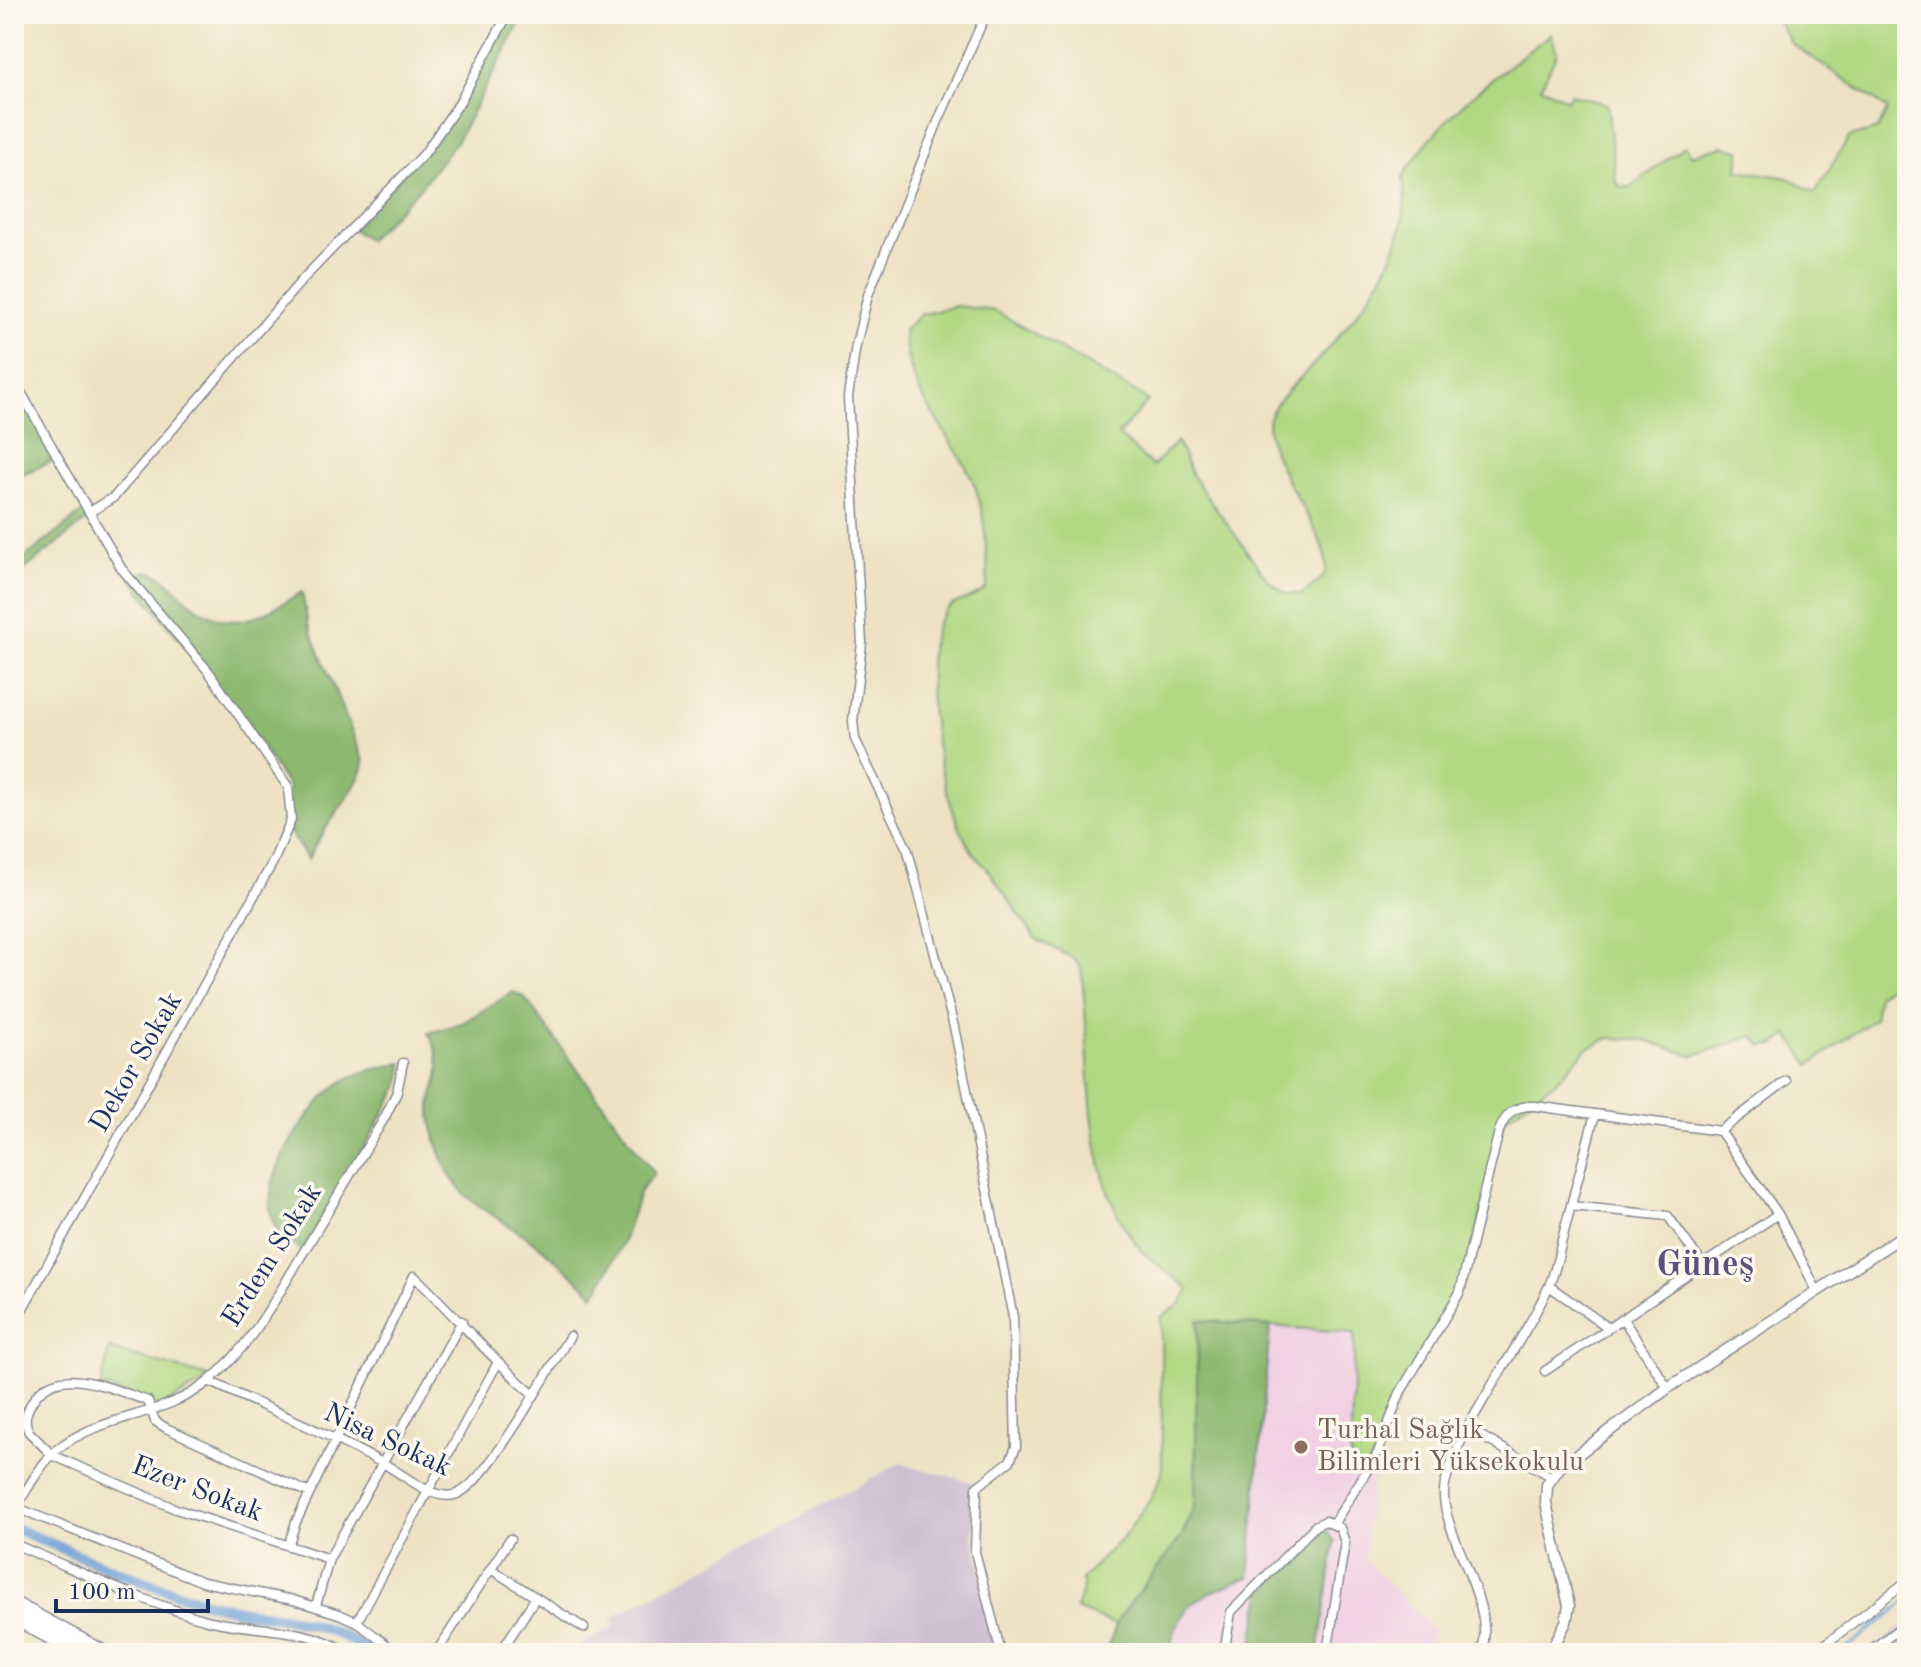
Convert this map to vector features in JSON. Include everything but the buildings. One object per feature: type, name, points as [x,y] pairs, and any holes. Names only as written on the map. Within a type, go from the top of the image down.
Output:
[{"type":"highway","points":[[14,1604],[104,1653]]},
{"type":"highway","points":[[14,1617],[80,1653]]},
{"type":"street","points":[[14,380],[90,512],[114,497],[302,280],[424,154],[458,105],[508,14]]},
{"type":"street","points":[[986,14],[939,119],[868,295],[848,397],[862,643],[853,703],[855,739],[885,798],[916,879],[954,1027],[1013,1317],[1018,1417],[1016,1447],[1010,1461],[977,1487],[973,1536],[1001,1653]]},
{"type":"street","name":"Dekor Sokak","points":[[14,1324],[189,1016],[273,862],[291,820],[288,787],[275,765],[209,672],[121,568],[90,512]]},
{"type":"street","name":"Erdem Sokak","points":[[15,1507],[52,1455],[73,1439],[152,1412],[209,1381],[241,1349],[266,1314],[390,1108],[403,1063]]},
{"type":"street","points":[[1334,1523],[1378,1453],[1400,1393],[1460,1292],[1504,1119],[1509,1113],[1525,1106],[1720,1131],[1786,1081]]},
{"type":"street","points":[[1482,1653],[1486,1637],[1483,1614],[1444,1491],[1469,1429],[1521,1342],[1549,1286],[1595,1114]]},
{"type":"street","points":[[1720,1131],[1778,1214],[1817,1291]]},
{"type":"street","points":[[1571,1206],[1668,1216],[1703,1265]]},
{"type":"street","points":[[1545,1371],[1778,1214]]},
{"type":"street","points":[[1550,1653],[1566,1622],[1569,1606],[1546,1503],[1552,1477],[1579,1450],[1668,1388],[1907,1233]]},
{"type":"street","points":[[288,1546],[310,1493],[414,1276],[462,1321],[497,1364],[533,1394]]},
{"type":"street","points":[[1549,1286],[1609,1328]]},
{"type":"street","points":[[1623,1319],[1668,1388]]},
{"type":"street","points":[[316,1606],[329,1559],[462,1321]]},
{"type":"street","name":"Nisa Sokak","points":[[209,1381],[383,1463],[429,1490],[451,1496],[466,1489],[496,1452],[570,1336]]},
{"type":"street","points":[[357,1622],[497,1364]]},
{"type":"street","points":[[52,1455],[26,1426],[27,1411],[45,1384],[65,1379],[101,1386],[148,1401],[155,1421],[166,1428],[310,1493]]},
{"type":"street","points":[[1469,1429],[1552,1477]]},
{"type":"street","name":"Ezer Sokak","points":[[52,1455],[211,1524],[329,1559]]},
{"type":"street","points":[[15,1507],[203,1582],[316,1606],[357,1622],[397,1653]]},
{"type":"street","points":[[1224,1653],[1231,1612],[1316,1525],[1334,1523]]},
{"type":"street","points":[[1327,1653],[1345,1542],[1342,1531],[1334,1523]]},
{"type":"street","points":[[436,1653],[510,1539]]},
{"type":"street","points":[[14,1544],[168,1608],[211,1621],[294,1632],[328,1642],[348,1653]]},
{"type":"street","points":[[491,1569],[584,1628]]},
{"type":"street","points":[[1814,1653],[1907,1581]]},
{"type":"street","points":[[500,1653],[536,1597]]},
{"type":"street","points":[[1867,1653],[1907,1623]]},
{"type":"shaded area","points":[[1198,1320],[1355,1333],[1350,1456],[1372,1479],[1364,1558],[1435,1631],[1423,1653],[1355,1653],[1329,1643],[1327,1653],[1105,1653],[1119,1618],[1182,1536],[1195,1504]]},
{"type":"shaded area","points":[[900,1463],[979,1484],[973,1536],[1001,1653],[566,1653],[615,1626],[611,1618]]},
{"type":"shaded area","points":[[1907,1623],[1907,1653],[1867,1653]]},
{"type":"shaded area","points":[[285,1630],[348,1653],[276,1653]]},
{"type":"green space","points":[[508,14],[525,14],[458,139],[419,189],[368,240],[352,229],[441,133]]},
{"type":"green space","points":[[1773,14],[1907,14],[1907,974],[1878,995],[1874,1019],[1810,1065],[1788,1035],[1774,1045],[1762,1046],[1754,1036],[1692,1056],[1646,1040],[1609,1038],[1588,1048],[1555,1082],[1504,1119],[1464,1283],[1407,1381],[1366,1473],[1350,1457],[1355,1333],[1198,1320],[1195,1504],[1182,1536],[1116,1625],[1076,1609],[1084,1584],[1081,1580],[1125,1535],[1151,1498],[1162,1474],[1161,1317],[1179,1305],[1189,1290],[1138,1246],[1119,1217],[1106,1185],[1092,1112],[1081,967],[1073,958],[1036,939],[971,849],[957,822],[946,788],[932,712],[932,645],[943,613],[986,588],[985,541],[975,486],[917,386],[910,369],[904,330],[920,315],[956,306],[995,311],[1145,398],[1148,401],[1118,435],[1153,466],[1177,441],[1193,477],[1268,580],[1287,594],[1303,594],[1324,576],[1326,561],[1313,526],[1278,463],[1268,421],[1280,399],[1346,327],[1379,282],[1400,231],[1405,205],[1403,177],[1434,135],[1470,98],[1551,34],[1557,53],[1541,87],[1567,100],[1570,94],[1607,104],[1616,182],[1621,187],[1630,187],[1685,146],[1691,155],[1723,146],[1740,150],[1738,170],[1788,178],[1815,193],[1849,137],[1878,129],[1888,109],[1792,44]]},
{"type":"green space","points":[[14,380],[59,458],[14,478]]},
{"type":"green space","points":[[88,508],[92,516],[14,578],[14,566]]},
{"type":"green space","points":[[147,571],[162,577],[200,609],[229,621],[256,617],[302,592],[308,624],[364,762],[356,783],[308,860],[288,829],[288,787],[246,723],[131,579]]},
{"type":"green space","points":[[513,992],[524,997],[654,1173],[640,1191],[623,1242],[595,1295],[542,1248],[469,1198],[448,1171],[433,1127],[432,1101],[439,1064],[429,1033],[462,1023]]},
{"type":"green space","points":[[403,1063],[400,1085],[304,1251],[290,1244],[273,1221],[270,1200],[274,1178],[296,1133],[310,1113],[339,1084],[362,1073]]},
{"type":"green space","points":[[1198,1320],[1270,1326],[1249,1577],[1206,1595],[1186,1610],[1173,1635],[1169,1653],[1105,1653],[1119,1618],[1182,1536],[1195,1504]]},
{"type":"green space","points":[[109,1349],[212,1378],[152,1412],[148,1401],[101,1386]]},
{"type":"green space","points":[[1327,1531],[1335,1541],[1318,1653],[1251,1653],[1262,1593],[1322,1532]]},
{"type":"waterway","points":[[14,1528],[159,1587],[231,1609],[292,1619],[331,1630],[371,1653]]},
{"type":"waterway","points":[[1840,1653],[1907,1601]]},
{"type":"place","name":"Turhal Sağlık Bilimleri Yüksekokulu","points":[[1301,1447]]},
{"type":"district","name":"Güneş","points":[[1705,1266]]}]
